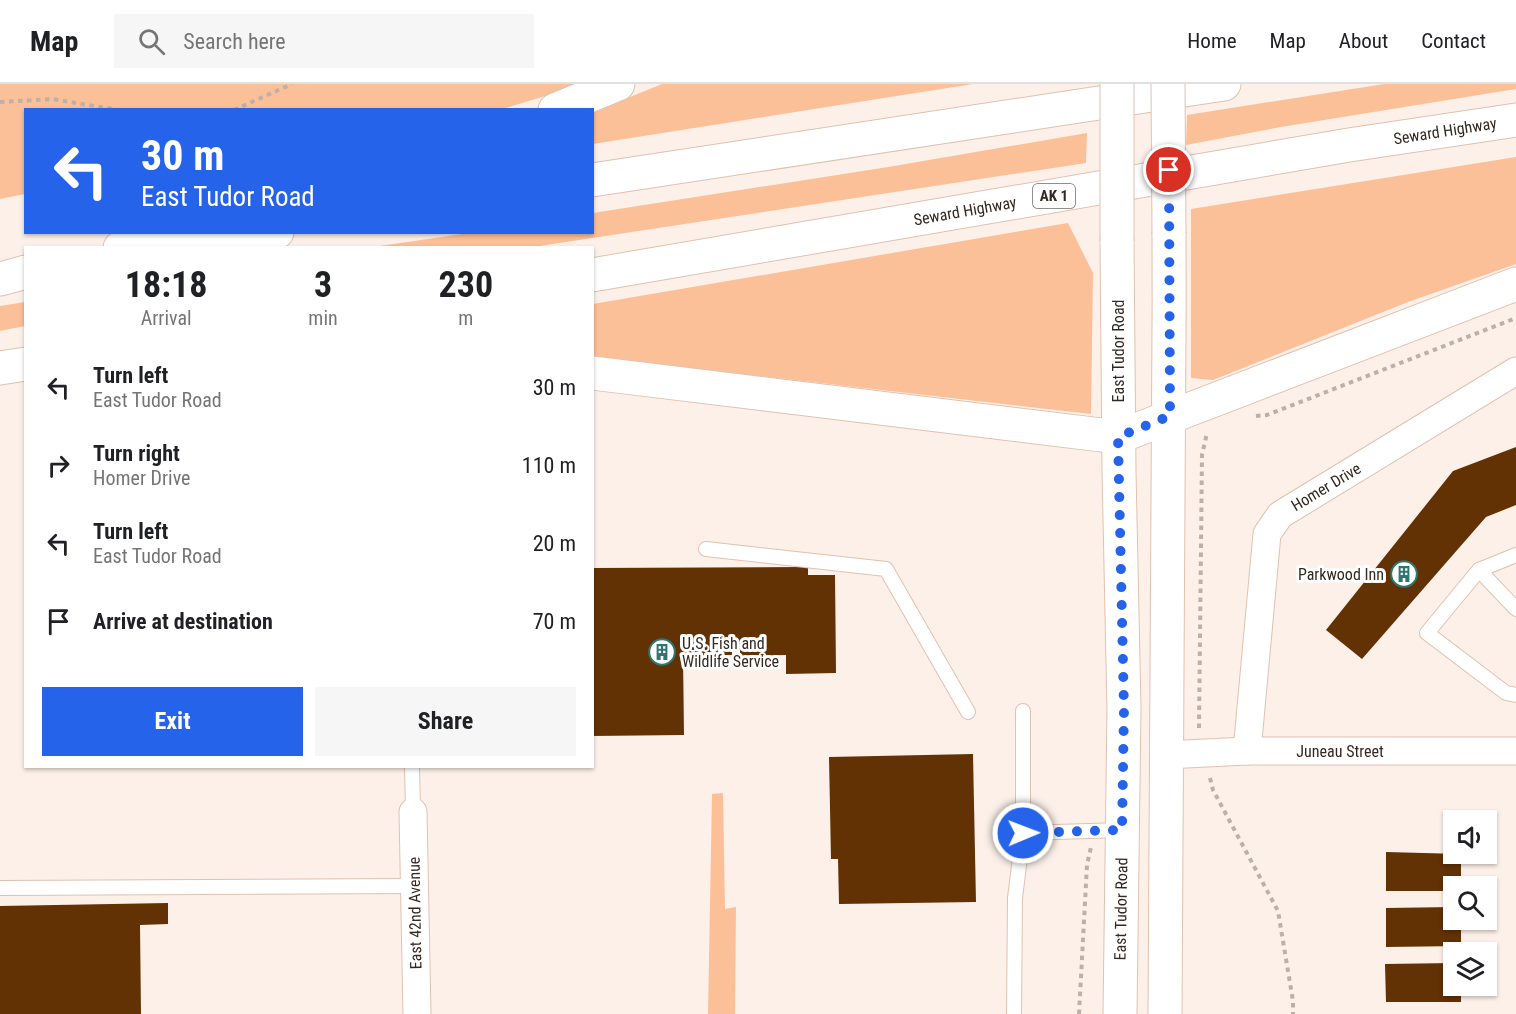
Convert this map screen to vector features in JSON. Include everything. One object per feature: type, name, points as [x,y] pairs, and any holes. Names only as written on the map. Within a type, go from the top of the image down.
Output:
[{"type":"main road","points":[[560,108],[618,84]]},
{"type":"main road","name":"East Tudor Road","points":[[1117,84],[1118,437],[1124,709],[1120,1014]]},
{"type":"main road","points":[[1165,1014],[1165,755],[1170,416],[1168,84]]},
{"type":"main road","points":[[594,180],[1224,84]]},
{"type":"main road","name":"Seward Highway","points":[[594,275],[1337,147],[1516,120]]},
{"type":"main road","points":[[127,246],[171,234]]},
{"type":"main road","points":[[199,246],[266,234]]},
{"type":"main road","points":[[0,279],[24,274]]},
{"type":"main road","points":[[594,373],[1118,437],[1516,284]]},
{"type":"main road","points":[[0,368],[24,364]]},
{"type":"main road","points":[[0,378],[24,376]]},
{"type":"street","name":"Homer Drive","points":[[1247,752],[1267,534],[1280,515],[1516,371]]},
{"type":"street","name":"Juneau Street","points":[[1165,755],[1247,752],[1516,752]]},
{"type":"street","name":"East 42nd Avenue","points":[[413,812],[417,1014]]},
{"type":"lane","points":[[706,549],[886,569],[968,712]]},
{"type":"lane","points":[[1516,555],[1479,570],[1427,633],[1506,693],[1516,695]]},
{"type":"lane","points":[[1479,570],[1516,609]]},
{"type":"lane","points":[[1014,1014],[1015,898],[1023,833],[1023,711]]},
{"type":"lane","points":[[412,768],[413,812]]},
{"type":"lane","points":[[1023,833],[1122,830]]},
{"type":"lane","points":[[0,888],[415,886]]},
{"type":"path","points":[[238,108],[292,84]]},
{"type":"path","points":[[0,102],[52,99],[107,108]]},
{"type":"path","points":[[1255,416],[1267,415],[1334,390],[1516,318]]},
{"type":"path","points":[[1207,430],[1202,455],[1199,730],[1205,739],[1203,753],[1213,790],[1278,911],[1293,1001],[1293,1014]]},
{"type":"shaded area","points":[[0,84],[585,84],[506,108],[24,108],[24,194],[0,199]]},
{"type":"shaded area","points":[[662,84],[973,84],[594,144],[594,112]]},
{"type":"shaded area","points":[[1384,84],[1516,84],[1516,89],[1281,127],[1186,145],[1187,115]]},
{"type":"shaded area","points":[[1087,133],[1086,163],[540,246],[380,246],[462,234],[594,234],[594,213]]},
{"type":"shaded area","points":[[1516,157],[1516,264],[1408,302],[1213,380],[1191,378],[1191,209]]},
{"type":"shaded area","points":[[1068,223],[1093,273],[1091,414],[594,357],[594,304]]},
{"type":"shaded area","points":[[24,302],[24,326],[0,331],[0,306]]},
{"type":"shaded area","points":[[723,793],[725,909],[736,907],[735,1014],[708,1014],[712,794]]},
{"type":"building","name":"Parkwood Inn","points":[[1516,447],[1516,505],[1486,517],[1362,659],[1326,630],[1453,471]]},
{"type":"building","name":"U.S. Fish and Wildlife Service","points":[[808,567],[808,575],[835,575],[836,673],[786,674],[786,655],[740,656],[740,649],[732,649],[732,655],[683,656],[684,735],[594,736],[594,568]]},
{"type":"building","points":[[973,754],[976,902],[839,904],[838,859],[831,859],[829,757]]},
{"type":"building","points":[[1386,852],[1443,854],[1443,864],[1461,864],[1461,876],[1443,876],[1443,891],[1386,891]]},
{"type":"building","points":[[168,903],[168,924],[140,925],[141,1014],[0,1014],[0,906]]},
{"type":"building","points":[[1443,907],[1443,930],[1461,930],[1461,942],[1443,942],[1443,946],[1386,947],[1386,908]]},
{"type":"building","points":[[1443,963],[1443,996],[1461,996],[1461,1002],[1386,1002],[1385,964]]},
{"type":"place","name":"Parkwood Inn","points":[[1404,574]]},
{"type":"place","name":"U.S. Fish and Wildlife Service","points":[[662,652]]},
{"type":"route","points":[[1023,833],[1122,830],[1124,709],[1118,437],[1170,416],[1169,170]]}]
